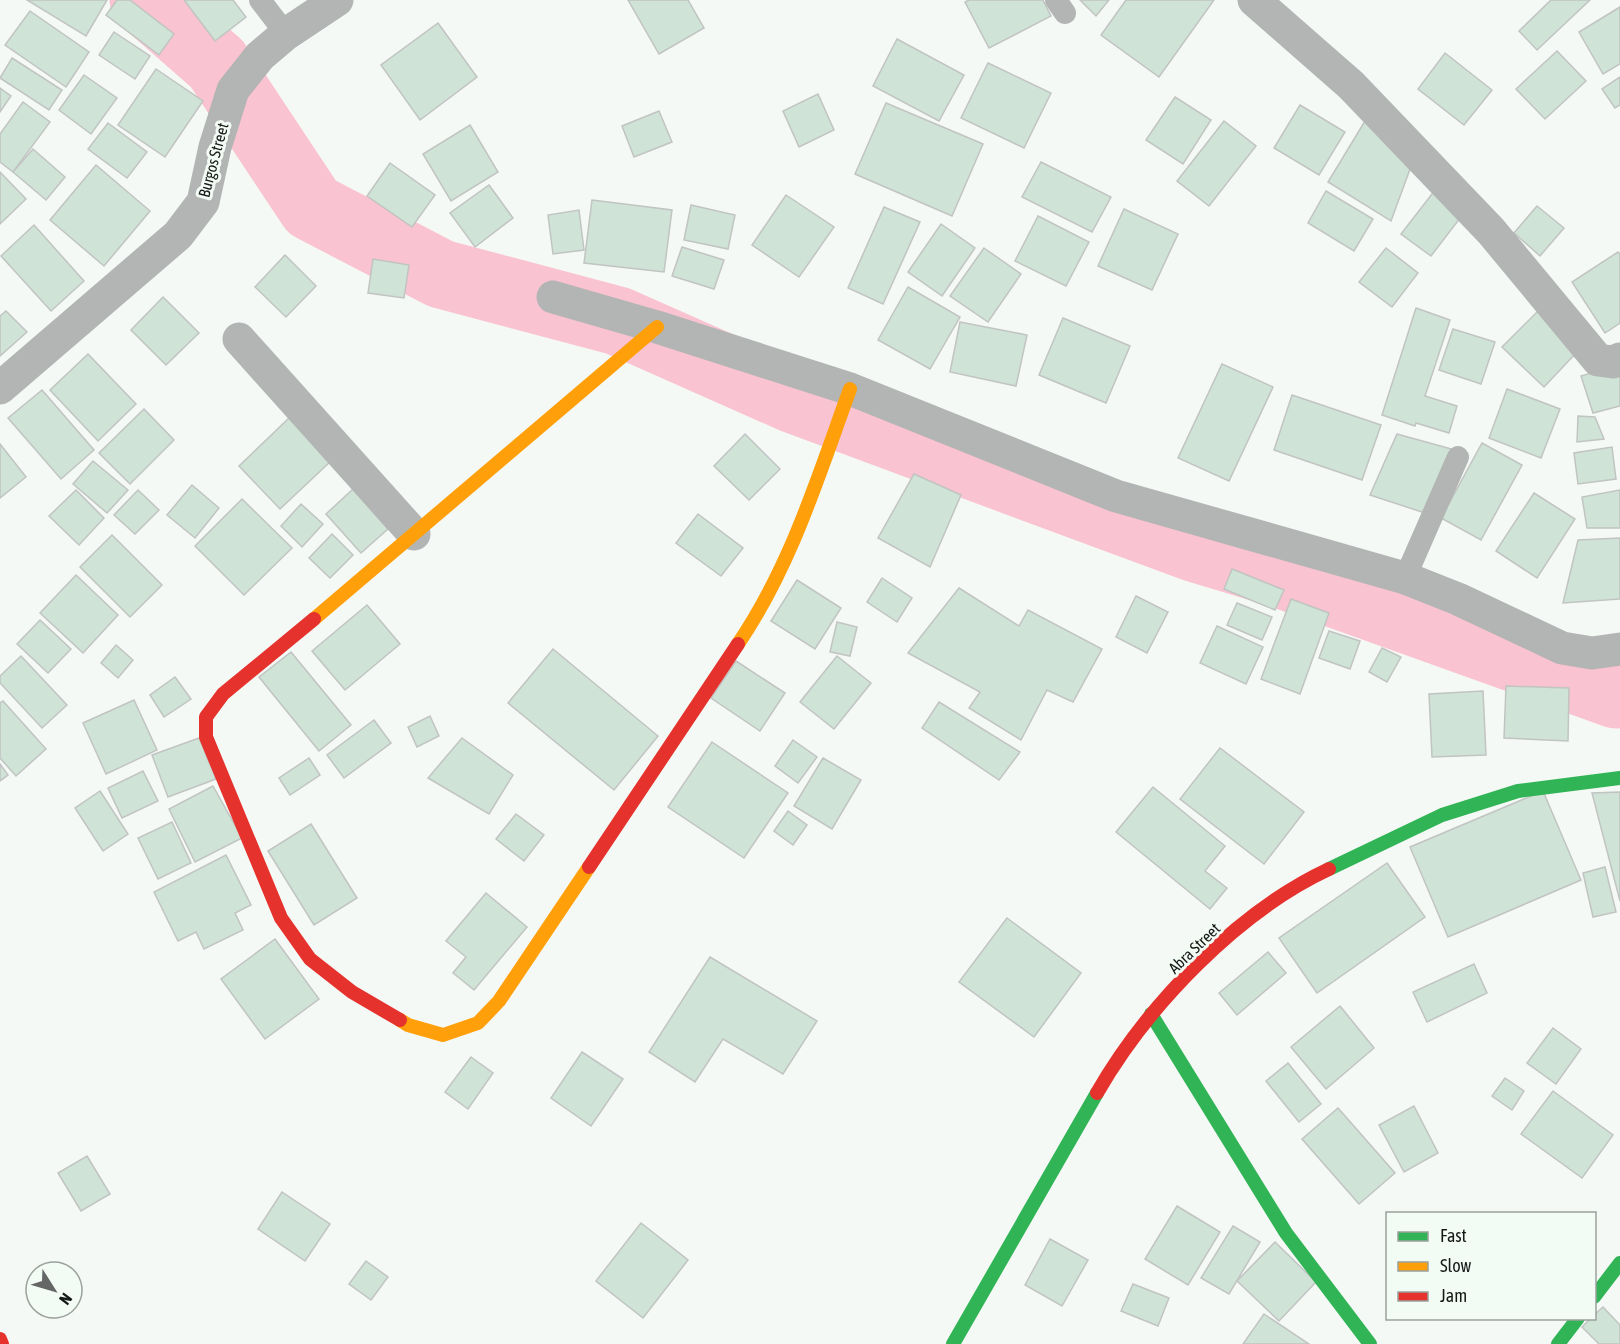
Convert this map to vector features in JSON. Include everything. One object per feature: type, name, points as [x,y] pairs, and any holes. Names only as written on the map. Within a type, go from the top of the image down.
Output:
[{"type":"street","name":"Burgos Street","points":[[0,388],[178,235],[203,202],[215,147],[233,90],[260,56],[286,34],[337,0]]},
{"type":"street","points":[[1254,0],[1351,85],[1466,205],[1516,260],[1598,360],[1613,362],[1620,359]]},
{"type":"street","points":[[554,297],[657,327],[1116,496],[1405,578],[1458,599],[1562,648],[1592,653],[1620,649]]},
{"type":"street","points":[[657,327],[223,694],[206,717],[206,736],[281,918],[310,959],[352,992],[408,1025],[443,1035],[478,1023],[499,1001],[756,618],[775,586],[820,474],[847,397]]},
{"type":"street","points":[[239,339],[414,534]]},
{"type":"street","name":"Abra Street","points":[[953,1344],[1116,1061],[1151,1014],[1210,952],[1268,905],[1320,873],[1442,815],[1518,791],[1620,778]]},
{"type":"street","points":[[1151,1014],[1286,1233],[1367,1343]]},
{"type":"street","points":[[1596,1294],[1620,1263]]},
{"type":"street","points":[[1558,1344],[1576,1320]]},
{"type":"street","points":[[0,1339],[2,1344]]},
{"type":"lane","points":[[260,0],[286,34]]},
{"type":"lane","points":[[1405,578],[1458,457]]},
{"type":"building","points":[[27,0],[107,0],[86,36]]},
{"type":"building","points":[[117,0],[130,0],[174,34],[159,55],[106,15]]},
{"type":"building","points":[[184,0],[233,0],[246,17],[215,41]]},
{"type":"building","points":[[628,0],[688,0],[704,28],[659,54]]},
{"type":"building","points":[[969,0],[1043,0],[1051,16],[989,48],[965,2]]},
{"type":"building","points":[[1080,0],[1109,0],[1096,16]]},
{"type":"building","points":[[1126,0],[1214,0],[1159,77],[1101,35]]},
{"type":"building","points":[[1551,0],[1590,0],[1537,50],[1519,31]]},
{"type":"building","points":[[1620,7],[1620,64],[1603,74],[1579,32]]},
{"type":"building","points":[[30,11],[89,52],[66,87],[5,45]]},
{"type":"building","points":[[438,23],[477,77],[420,120],[381,65]]},
{"type":"building","points":[[114,32],[150,56],[135,79],[99,55]]},
{"type":"building","points":[[897,39],[964,75],[939,121],[873,86]]},
{"type":"building","points":[[1557,51],[1586,81],[1545,119],[1516,89]]},
{"type":"building","points":[[1445,53],[1492,90],[1464,125],[1418,89]]},
{"type":"building","points":[[12,58],[62,90],[49,110],[0,78]]},
{"type":"building","points":[[988,63],[1051,93],[1024,148],[961,118]]},
{"type":"building","points":[[156,69],[203,101],[165,157],[118,125]]},
{"type":"building","points":[[84,75],[117,98],[91,134],[59,110]]},
{"type":"building","points":[[1620,77],[1620,105],[1615,108],[1602,89]]},
{"type":"building","points":[[0,88],[11,96],[0,112]]},
{"type":"building","points":[[818,94],[834,130],[799,147],[783,111]]},
{"type":"building","points":[[1175,97],[1211,120],[1183,164],[1146,140]]},
{"type":"building","points":[[23,102],[50,122],[13,172],[0,162],[0,134]]},
{"type":"building","points":[[886,103],[983,144],[952,216],[855,174]]},
{"type":"building","points":[[1300,105],[1345,132],[1319,175],[1274,148]]},
{"type":"building","points":[[659,111],[672,142],[634,157],[622,126]]},
{"type":"building","points":[[1224,121],[1256,146],[1209,206],[1177,181]]},
{"type":"building","points":[[1365,121],[1413,161],[1391,221],[1328,182]]},
{"type":"building","points":[[108,123],[147,152],[127,178],[88,149]]},
{"type":"building","points":[[470,125],[498,172],[451,201],[423,154]]},
{"type":"building","points":[[33,149],[65,177],[46,200],[13,172]]},
{"type":"building","points":[[1041,162],[1111,197],[1092,232],[1022,197]]},
{"type":"building","points":[[390,163],[435,195],[412,227],[367,196]]},
{"type":"building","points":[[96,165],[150,211],[104,266],[50,220]]},
{"type":"building","points":[[0,172],[26,199],[0,224]]},
{"type":"building","points":[[489,185],[513,218],[475,247],[450,213]]},
{"type":"building","points":[[1435,190],[1464,213],[1431,256],[1401,234]]},
{"type":"building","points":[[1326,191],[1373,219],[1354,251],[1308,223]]},
{"type":"building","points":[[786,195],[834,227],[799,277],[752,245]]},
{"type":"building","points":[[592,200],[672,210],[664,272],[584,263]]},
{"type":"building","points":[[691,205],[735,215],[728,249],[684,240]]},
{"type":"building","points":[[1537,206],[1564,228],[1540,256],[1514,233]]},
{"type":"building","points":[[884,207],[920,222],[883,304],[848,288]]},
{"type":"building","points":[[1124,209],[1178,234],[1152,290],[1098,266]]},
{"type":"building","points":[[579,210],[584,250],[553,254],[548,215]]},
{"type":"building","points":[[1038,216],[1089,242],[1066,286],[1015,261]]},
{"type":"building","points":[[941,224],[975,248],[942,296],[908,272]]},
{"type":"building","points":[[34,225],[84,281],[51,311],[1,256]]},
{"type":"building","points":[[682,247],[724,260],[714,289],[672,276]]},
{"type":"building","points":[[984,248],[1021,274],[988,322],[950,296]]},
{"type":"building","points":[[1386,248],[1418,273],[1392,307],[1359,282]]},
{"type":"building","points":[[1618,252],[1620,254],[1620,323],[1605,333],[1572,282]]},
{"type":"building","points":[[285,255],[316,286],[286,317],[255,287]]},
{"type":"building","points":[[373,259],[409,265],[404,298],[368,293]]},
{"type":"building","points":[[908,287],[960,317],[930,369],[878,340]]},
{"type":"building","points":[[163,297],[199,333],[166,365],[131,330]]},
{"type":"building","points":[[1416,308],[1450,320],[1425,396],[1457,406],[1449,433],[1416,423],[1415,426],[1382,415]]},
{"type":"building","points":[[6,311],[27,332],[0,356],[0,316]]},
{"type":"building","points":[[1538,311],[1578,351],[1544,387],[1502,347]]},
{"type":"building","points":[[1063,318],[1130,346],[1106,403],[1039,375]]},
{"type":"building","points":[[960,322],[1027,335],[1016,386],[950,372]]},
{"type":"building","points":[[1453,329],[1495,342],[1481,384],[1439,370]]},
{"type":"building","points":[[88,354],[136,404],[98,441],[50,390]]},
{"type":"building","points":[[1222,364],[1273,387],[1229,481],[1178,458]]},
{"type":"building","points":[[1620,365],[1620,406],[1593,413],[1581,376]]},
{"type":"building","points":[[1507,389],[1560,409],[1541,458],[1489,438]]},
{"type":"building","points":[[42,390],[94,450],[61,479],[8,418]]},
{"type":"building","points":[[1292,395],[1381,425],[1362,480],[1274,450]]},
{"type":"building","points":[[144,409],[174,440],[130,484],[99,453]]},
{"type":"building","points":[[1578,416],[1595,417],[1604,439],[1577,442]]},
{"type":"building","points":[[290,417],[331,461],[280,509],[239,466]]},
{"type":"building","points":[[745,434],[780,469],[749,500],[714,466]]},
{"type":"building","points":[[1397,434],[1455,450],[1428,514],[1370,495]]},
{"type":"building","points":[[1482,443],[1522,465],[1481,540],[1441,518]]},
{"type":"building","points":[[0,444],[26,477],[0,498]]},
{"type":"building","points":[[1612,447],[1616,479],[1578,484],[1574,453]]},
{"type":"building","points":[[93,461],[128,490],[107,513],[73,484]]},
{"type":"building","points":[[914,474],[961,495],[930,567],[878,538]]},
{"type":"building","points":[[192,485],[219,508],[195,538],[167,515]]},
{"type":"building","points":[[353,489],[388,529],[361,553],[326,514]]},
{"type":"building","points":[[76,490],[104,518],[79,545],[49,516]]},
{"type":"building","points":[[138,490],[159,510],[135,534],[114,515]]},
{"type":"building","points":[[1620,490],[1620,528],[1587,528],[1582,497]]},
{"type":"building","points":[[1534,493],[1575,519],[1537,578],[1496,551]]},
{"type":"building","points":[[242,499],[292,548],[244,595],[195,546]]},
{"type":"building","points":[[301,504],[323,524],[302,547],[281,526]]},
{"type":"building","points":[[698,514],[743,548],[721,576],[676,543]]},
{"type":"building","points":[[332,534],[353,555],[330,578],[309,558]]},
{"type":"building","points":[[112,535],[162,585],[130,617],[80,567]]},
{"type":"building","points":[[1620,538],[1620,599],[1563,603],[1578,540]]},
{"type":"building","points":[[1232,569],[1284,590],[1275,610],[1224,589]]},
{"type":"building","points":[[76,575],[118,615],[83,653],[40,613]]},
{"type":"building","points":[[882,578],[912,598],[897,622],[867,602]]},
{"type":"building","points":[[797,580],[841,608],[815,649],[771,621]]},
{"type":"building","points":[[959,588],[1019,626],[1028,610],[1102,649],[1073,702],[1047,690],[1021,740],[969,708],[980,692],[908,653]]},
{"type":"building","points":[[1136,596],[1168,612],[1147,653],[1116,637]]},
{"type":"building","points":[[1291,599],[1329,613],[1300,694],[1261,679]]},
{"type":"building","points":[[1237,603],[1272,617],[1262,640],[1227,625]]},
{"type":"building","points":[[367,605],[400,644],[345,690],[312,651]]},
{"type":"building","points":[[40,620],[71,649],[48,673],[17,644]]},
{"type":"building","points":[[837,622],[857,627],[850,656],[830,652]]},
{"type":"building","points":[[1217,626],[1263,647],[1246,684],[1200,663]]},
{"type":"building","points":[[1329,631],[1360,641],[1350,669],[1319,658]]},
{"type":"building","points":[[116,645],[133,660],[118,678],[101,663]]},
{"type":"building","points":[[1382,648],[1401,657],[1387,682],[1369,672]]},
{"type":"building","points":[[553,649],[658,736],[614,790],[508,703]]},
{"type":"building","points":[[291,652],[351,725],[319,751],[259,677]]},
{"type":"building","points":[[21,656],[67,705],[42,728],[0,683],[0,676]]},
{"type":"building","points":[[837,656],[871,683],[834,729],[800,702]]},
{"type":"building","points":[[736,661],[785,693],[760,731],[711,698]]},
{"type":"building","points":[[175,677],[191,699],[164,717],[150,695]]},
{"type":"building","points":[[1506,686],[1569,688],[1568,741],[1504,738]]},
{"type":"building","points":[[1483,691],[1486,755],[1432,757],[1429,694]]},
{"type":"building","points":[[134,700],[157,750],[106,774],[83,723]]},
{"type":"building","points":[[3,701],[46,749],[16,776],[0,758],[0,703]]},
{"type":"building","points":[[939,702],[1020,752],[999,780],[922,728]]},
{"type":"building","points":[[430,716],[439,736],[417,747],[408,727]]},
{"type":"building","points":[[374,720],[391,743],[344,778],[327,755]]},
{"type":"building","points":[[199,738],[216,779],[168,797],[152,755]]},
{"type":"building","points":[[462,738],[513,775],[489,814],[428,778]]},
{"type":"building","points":[[793,740],[817,757],[798,783],[775,766]]},
{"type":"building","points":[[712,742],[788,793],[744,858],[668,807]]},
{"type":"building","points":[[1220,748],[1304,812],[1264,864],[1180,799]]},
{"type":"building","points":[[309,758],[320,775],[290,795],[279,778]]},
{"type":"building","points":[[823,758],[861,780],[832,829],[794,806]]},
{"type":"building","points":[[0,764],[8,775],[0,781]]},
{"type":"building","points":[[143,771],[158,801],[122,818],[108,788]]},
{"type":"building","points":[[213,786],[242,838],[195,862],[169,809]]},
{"type":"building","points":[[1153,787],[1225,846],[1205,871],[1227,888],[1210,909],[1116,832]]},
{"type":"building","points":[[100,791],[128,834],[103,851],[75,808]]},
{"type":"building","points":[[1543,791],[1581,880],[1448,937],[1410,847]]},
{"type":"building","points":[[1620,792],[1620,901],[1592,793]]},
{"type":"building","points":[[788,811],[807,825],[793,845],[774,831]]},
{"type":"building","points":[[516,814],[544,835],[524,861],[496,839]]},
{"type":"building","points":[[172,822],[191,863],[158,879],[138,838]]},
{"type":"building","points":[[311,824],[357,898],[314,925],[268,851]]},
{"type":"building","points":[[226,855],[251,905],[235,913],[243,930],[204,949],[196,932],[178,941],[154,892]]},
{"type":"building","points":[[1387,863],[1425,917],[1317,993],[1279,938]]},
{"type":"building","points":[[1605,867],[1616,912],[1593,917],[1583,873]]},
{"type":"building","points":[[486,893],[527,927],[474,990],[453,973],[466,957],[446,941]]},
{"type":"building","points":[[1007,918],[1081,973],[1034,1037],[959,982]]},
{"type":"building","points":[[275,939],[319,999],[265,1039],[221,979]]},
{"type":"building","points":[[1268,952],[1286,973],[1237,1015],[1219,993]]},
{"type":"building","points":[[710,957],[817,1021],[783,1074],[723,1039],[695,1082],[649,1052]]},
{"type":"building","points":[[1474,964],[1487,993],[1427,1022],[1413,992]]},
{"type":"building","points":[[1340,1006],[1374,1048],[1326,1089],[1291,1047]]},
{"type":"building","points":[[1553,1028],[1581,1049],[1556,1084],[1527,1063]]},
{"type":"building","points":[[582,1052],[623,1079],[591,1126],[551,1098]]},
{"type":"building","points":[[471,1057],[493,1073],[468,1109],[445,1092]]},
{"type":"building","points":[[1288,1063],[1321,1104],[1299,1122],[1266,1081]]},
{"type":"building","points":[[1505,1078],[1524,1091],[1512,1110],[1492,1096]]},
{"type":"building","points":[[1553,1091],[1613,1135],[1582,1178],[1521,1134]]},
{"type":"building","points":[[1414,1106],[1438,1153],[1404,1172],[1379,1125]]},
{"type":"building","points":[[1338,1108],[1395,1173],[1359,1204],[1302,1139]]},
{"type":"building","points":[[87,1156],[110,1194],[81,1211],[58,1173]]},
{"type":"building","points":[[282,1192],[330,1224],[305,1261],[258,1229]]},
{"type":"building","points":[[1177,1206],[1220,1232],[1188,1285],[1145,1259]]},
{"type":"building","points":[[641,1223],[688,1260],[643,1318],[596,1281]]},
{"type":"building","points":[[1233,1226],[1260,1242],[1229,1294],[1201,1278]]},
{"type":"building","points":[[1050,1239],[1088,1260],[1062,1306],[1025,1285]]},
{"type":"building","points":[[1275,1242],[1316,1282],[1279,1321],[1237,1281]]},
{"type":"building","points":[[366,1261],[388,1277],[371,1300],[349,1284]]},
{"type":"building","points":[[1133,1284],[1169,1298],[1158,1326],[1121,1311]]},
{"type":"building","points":[[1603,1307],[1620,1325],[1620,1344],[1599,1344],[1582,1327],[1589,1320],[1596,1320],[1596,1313]]},
{"type":"building","points":[[1264,1314],[1309,1344],[1243,1344]]},
{"type":"waterway","points":[[144,0],[217,64],[312,207],[441,274],[618,321],[794,399],[1193,547],[1279,573],[1616,694]]},
{"type":"traffic: fast","points":[[1329,869],[1442,815],[1518,791],[1620,778]]},
{"type":"traffic: fast","points":[[1151,1014],[1286,1233],[1370,1344]]},
{"type":"traffic: fast","points":[[953,1344],[1097,1093]]},
{"type":"traffic: fast","points":[[1596,1294],[1620,1263]]},
{"type":"traffic: fast","points":[[1558,1344],[1576,1320]]},
{"type":"traffic: slow","points":[[314,619],[657,327]]},
{"type":"traffic: slow","points":[[738,644],[757,614],[788,552],[850,389]]},
{"type":"traffic: slow","points":[[400,1020],[408,1025],[443,1035],[478,1023],[499,1001],[589,867]]},
{"type":"traffic: jam","points":[[314,619],[223,694],[206,717],[206,737],[281,918],[310,959],[352,992],[400,1020]]},
{"type":"traffic: jam","points":[[589,867],[738,644]]},
{"type":"traffic: jam","points":[[1097,1093],[1141,1027],[1197,964],[1261,910],[1295,887],[1329,869]]},
{"type":"traffic: jam","points":[[0,1339],[2,1344]]}]
